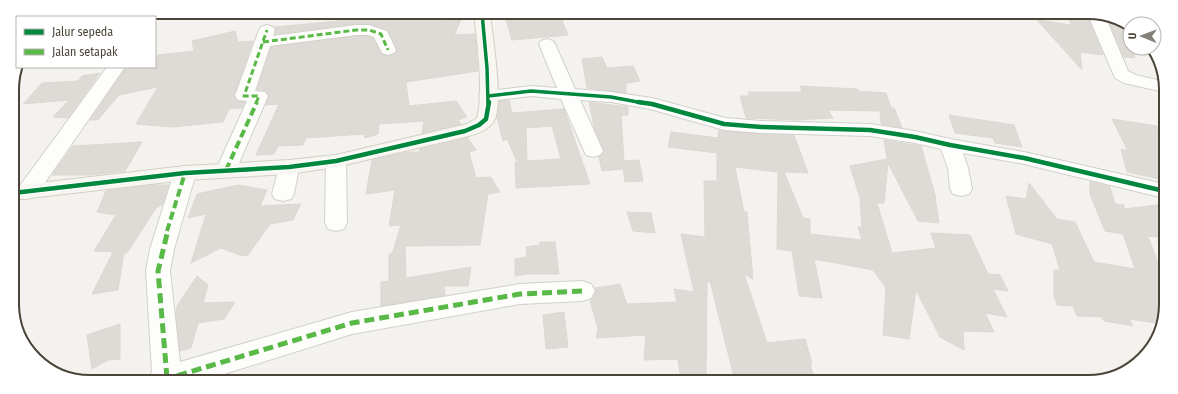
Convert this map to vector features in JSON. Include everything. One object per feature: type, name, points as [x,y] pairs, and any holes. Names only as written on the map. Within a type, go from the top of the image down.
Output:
[{"type":"street","points":[[20,192],[185,173],[289,167],[336,161],[464,131],[476,126],[486,118],[488,96],[483,19]]},
{"type":"street","points":[[1099,20],[1121,74],[1159,86]]},
{"type":"street","points":[[226,170],[259,96],[244,96],[265,36],[369,30],[380,34],[388,50]]},
{"type":"street","points":[[546,44],[593,151]]},
{"type":"street","points":[[20,192],[100,92],[115,68]]},
{"type":"street","points":[[488,96],[530,91],[611,97],[652,104],[724,124],[761,127],[870,130],[1024,158],[1159,190]]},
{"type":"street","points":[[950,145],[958,168],[961,189]]},
{"type":"street","points":[[336,161],[336,223]]},
{"type":"street","points":[[283,194],[289,167]]},
{"type":"street","points":[[165,375],[158,271],[164,243],[185,173]]},
{"type":"street","points":[[178,375],[352,323],[520,294],[582,291]]},
{"type":"building","points":[[336,19],[434,19],[434,21],[461,20],[454,35],[475,34],[478,71],[406,82],[409,106],[456,101],[467,117],[458,120],[461,124],[422,133],[424,121],[379,124],[378,134],[365,138],[364,134],[306,138],[303,145],[278,146],[274,154],[256,155],[279,104],[266,105],[269,95],[265,91],[257,90],[271,47],[356,36],[368,36],[373,38],[382,54],[388,56],[397,51],[388,30],[369,24],[356,24],[275,34],[275,27],[337,21]]},
{"type":"building","points":[[506,19],[561,19],[568,35],[512,40]]},
{"type":"building","points":[[1068,19],[1089,19],[1103,55],[1080,52],[1082,70],[1037,20],[1072,25]]},
{"type":"building","points":[[1109,22],[1122,28],[1122,52]]},
{"type":"building","points":[[235,31],[238,42],[253,41],[234,95],[237,101],[245,102],[242,108],[229,109],[223,122],[172,127],[136,124],[158,87],[119,95],[98,120],[90,120],[125,68],[156,68],[156,59],[158,55],[194,51],[192,41]]},
{"type":"building","points":[[1124,56],[1134,56],[1135,58],[1124,57]]},
{"type":"building","points":[[602,57],[607,68],[633,66],[640,81],[626,83],[626,93],[587,88],[582,59]]},
{"type":"building","points":[[100,73],[68,118],[53,117],[69,100],[23,104],[42,83],[78,81],[82,76]]},
{"type":"building","points":[[800,86],[857,89],[858,91],[886,93],[891,108],[894,108],[902,128],[881,124],[880,111],[828,110],[833,118],[796,120],[746,118],[740,96],[750,96],[748,92],[802,92]]},
{"type":"building","points":[[509,100],[512,113],[564,109],[590,184],[516,188],[515,162],[517,162],[507,139],[503,141],[497,117],[499,101]],"holes":[[[552,126],[561,159],[527,161],[526,128]]]},
{"type":"building","points":[[589,102],[628,107],[628,115],[621,115],[624,161],[639,160],[643,181],[625,182],[623,169],[602,171],[599,157],[604,150],[594,127]]},
{"type":"building","points":[[949,115],[1014,125],[1022,147],[995,143],[993,138],[955,133]]},
{"type":"building","points":[[1112,119],[1157,126],[1159,129],[1159,179],[1127,172],[1121,149],[1128,151]]},
{"type":"building","points":[[719,130],[794,135],[808,173],[784,172],[803,218],[810,219],[810,234],[862,240],[858,227],[862,227],[860,198],[850,166],[887,159],[884,140],[921,146],[936,198],[935,197],[939,223],[918,221],[888,163],[884,203],[877,203],[892,253],[936,248],[931,233],[970,235],[988,274],[1000,275],[1008,291],[993,289],[1007,317],[985,313],[994,332],[963,331],[964,350],[940,337],[916,290],[909,339],[883,335],[886,288],[873,270],[814,259],[822,298],[799,296],[792,251],[777,249],[778,172],[735,167],[744,212],[747,212],[753,279],[744,274],[767,343],[805,339],[812,363],[810,363],[813,375],[734,375],[710,281],[707,282],[706,375],[680,375],[678,359],[644,360],[646,335],[596,338],[598,329],[590,300],[596,292],[595,288],[620,284],[627,304],[677,302],[674,289],[694,292],[681,234],[705,237],[704,181],[717,181],[717,153],[668,147],[671,132],[718,138]]},
{"type":"building","points":[[468,138],[476,150],[469,152],[476,178],[491,177],[500,192],[488,194],[480,245],[405,246],[406,278],[471,267],[468,286],[444,286],[445,295],[381,306],[381,282],[389,281],[389,254],[392,254],[401,225],[389,226],[395,190],[366,194],[372,160],[408,152],[419,152],[420,149]]},
{"type":"building","points":[[142,142],[125,171],[90,175],[52,175],[73,146]]},
{"type":"building","points":[[1090,181],[1110,187],[1115,204],[1124,205],[1124,209],[1159,205],[1159,237],[1148,236],[1159,266],[1159,304],[1157,323],[1129,319],[1133,326],[1104,321],[1102,317],[1077,316],[1073,306],[1057,305],[1054,295],[1054,270],[1060,270],[1052,244],[1016,234],[1006,196],[1026,199],[1029,183],[1057,219],[1075,222],[1094,262],[1135,269],[1123,234],[1105,231],[1090,194]]},
{"type":"building","points":[[154,185],[169,185],[162,205],[156,208],[127,253],[124,253],[118,290],[92,294],[113,252],[94,251],[116,215],[97,212],[106,191]]},
{"type":"building","points":[[238,185],[267,190],[260,206],[301,204],[293,220],[270,224],[248,255],[242,256],[221,248],[191,263],[206,214],[188,218],[197,194]]},
{"type":"building","points":[[627,212],[651,213],[655,233],[633,231]]},
{"type":"building","points":[[540,242],[555,242],[559,274],[526,274],[515,276],[515,259],[527,257],[526,247],[540,245]]},
{"type":"building","points":[[197,276],[208,285],[203,303],[235,302],[224,319],[198,323],[191,348],[180,351],[176,315],[177,306]]},
{"type":"building","points":[[564,312],[568,347],[546,349],[543,315]]},
{"type":"building","points":[[120,324],[120,359],[108,360],[92,369],[87,335]]},
{"type":"marked path","points":[[226,170],[259,96],[244,96],[267,30]]},
{"type":"marked path","points":[[263,42],[356,30],[369,30],[381,34],[388,50]]},
{"type":"marked path","points":[[167,375],[158,271],[162,249],[185,173]]},
{"type":"marked path","points":[[180,375],[352,323],[520,294],[582,291]]},
{"type":"cycle path","points":[[19,192],[185,173],[289,167],[336,161],[465,131],[482,123],[486,119],[488,112],[489,100],[483,19]]},
{"type":"cycle path","points":[[488,96],[531,91],[611,97],[652,104],[724,124],[761,127],[870,130],[1024,158],[1159,190]]}]
